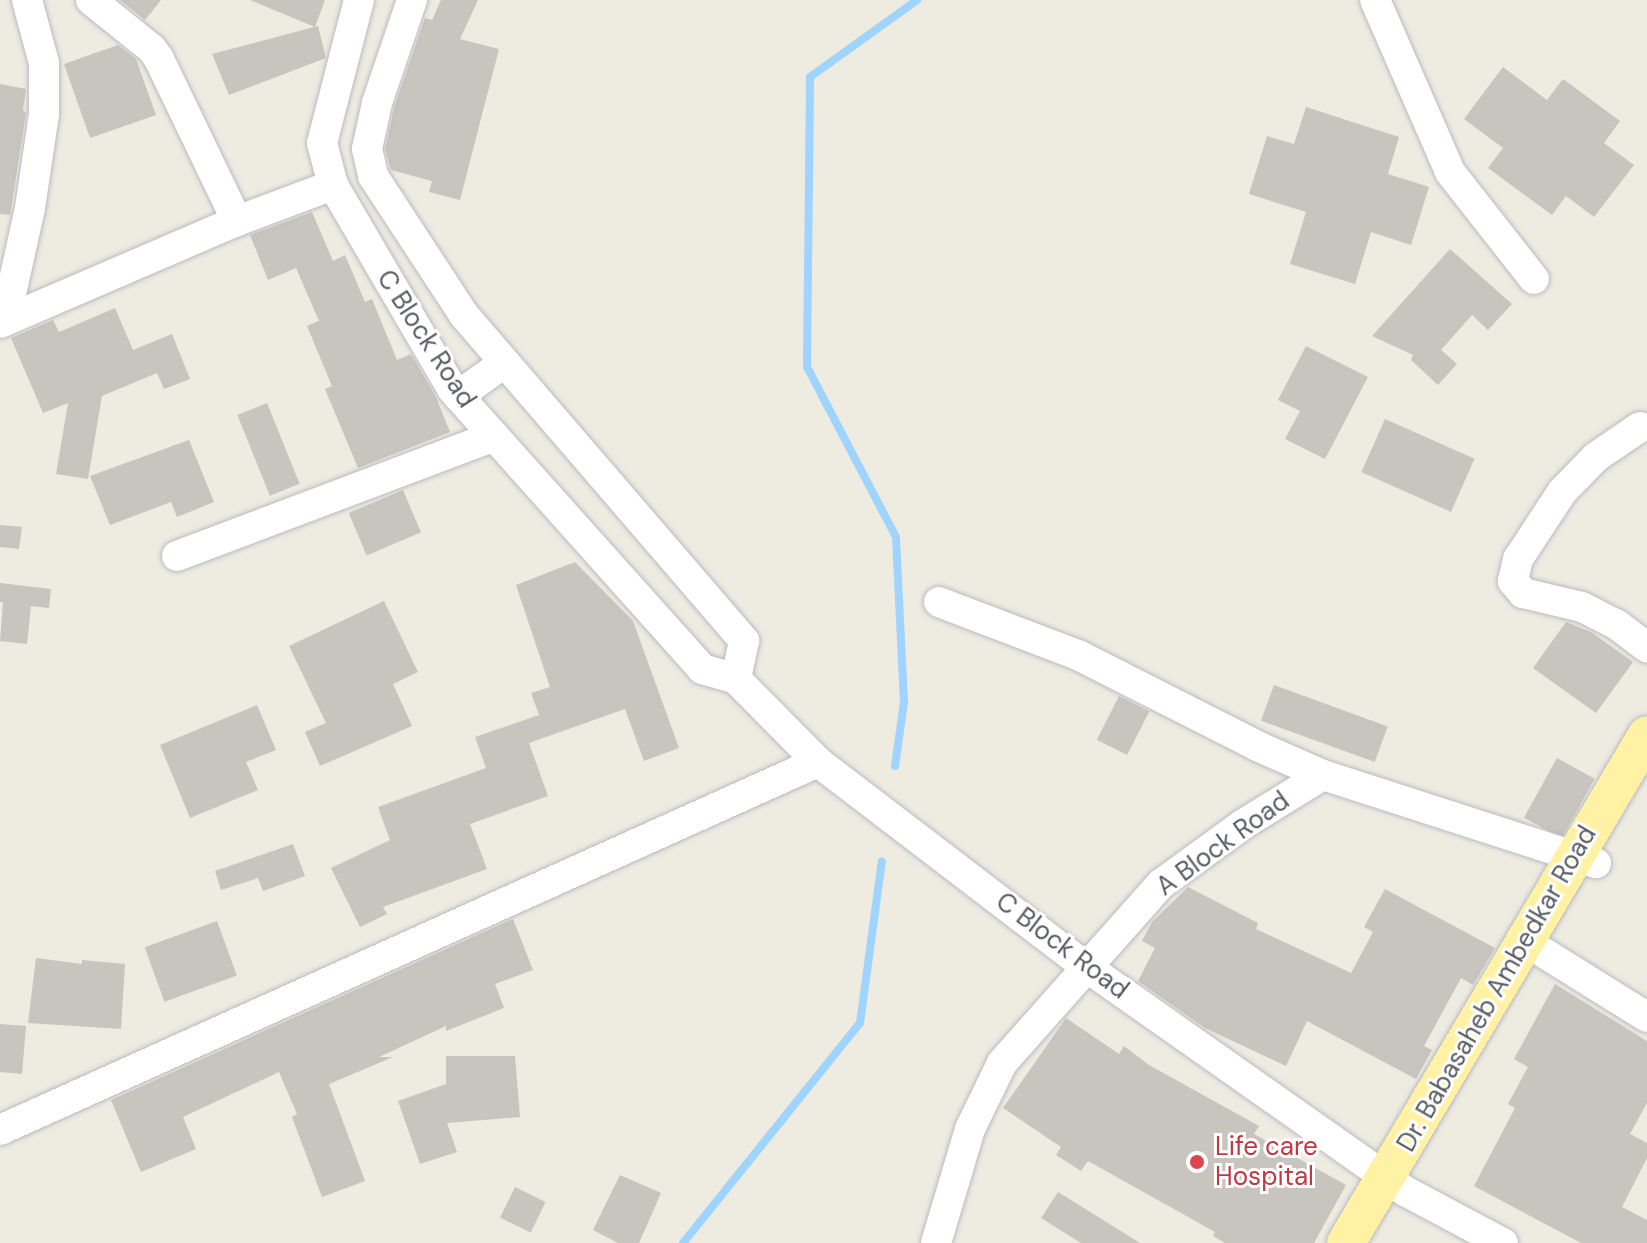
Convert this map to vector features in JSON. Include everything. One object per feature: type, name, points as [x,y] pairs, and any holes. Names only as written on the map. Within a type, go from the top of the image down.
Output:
[{"type":"main road","name":"Dr. Babasaheb Ambedkar Road","points":[[1346,1243],[1396,1184],[1544,953],[1585,860],[1647,735]]},
{"type":"main road","name":"Dr. Babasaheb Ambedkar Road","points":[[1371,1243],[1396,1184],[1585,860],[1647,776]]},
{"type":"street","points":[[2,322],[30,208],[44,114],[44,63],[27,0]]},
{"type":"street","points":[[91,0],[137,35],[159,59],[237,221]]},
{"type":"street","name":"C Block Road","points":[[359,0],[322,143],[333,185],[458,396],[702,669],[736,679],[818,762],[1085,966],[1396,1184],[1503,1243]]},
{"type":"street","name":"C Block Road","points":[[412,0],[374,117],[367,149],[373,176],[464,315],[744,641],[736,679]]},
{"type":"street","points":[[1375,0],[1450,172],[1534,279]]},
{"type":"street","points":[[333,102],[374,117]]},
{"type":"street","points":[[2,322],[237,221],[333,185]]},
{"type":"street","points":[[356,227],[391,201]]},
{"type":"street","points":[[458,396],[504,363]]},
{"type":"street","points":[[1640,427],[1596,457],[1562,492],[1518,559],[1513,581],[1523,593],[1582,607],[1616,624],[1647,647]]},
{"type":"street","points":[[177,556],[494,436]]},
{"type":"street","points":[[939,602],[1078,655],[1257,746],[1323,775],[1585,860]]},
{"type":"street","points":[[0,1130],[818,762]]},
{"type":"street","name":"A Block Road","points":[[936,1243],[970,1129],[1002,1063],[1161,884],[1242,825],[1323,775]]},
{"type":"street","points":[[1544,953],[1647,1017]]},
{"type":"building","points":[[120,0],[161,0],[145,20]]},
{"type":"building","points":[[250,0],[325,0],[315,27]]},
{"type":"building","points":[[441,0],[478,0],[460,39],[499,49],[460,200],[429,192],[432,181],[391,170],[385,149],[394,108],[425,18],[432,20]]},
{"type":"building","points":[[318,26],[326,58],[229,95],[212,54]]},
{"type":"building","points":[[118,45],[136,59],[156,115],[90,138],[64,64]]},
{"type":"building","points":[[1503,67],[1547,100],[1563,79],[1620,121],[1604,143],[1634,165],[1594,217],[1566,196],[1552,215],[1488,168],[1503,148],[1464,119]]},
{"type":"building","points":[[0,84],[26,89],[23,110],[26,113],[10,215],[0,214]]},
{"type":"building","points":[[1306,107],[1399,137],[1388,174],[1429,187],[1411,245],[1371,232],[1355,284],[1290,264],[1306,212],[1249,194],[1267,136],[1294,144]]},
{"type":"building","points":[[312,212],[333,261],[345,255],[365,302],[372,299],[397,360],[411,354],[435,395],[450,432],[358,468],[325,389],[332,386],[307,326],[319,321],[296,268],[268,280],[250,235]]},
{"type":"building","points":[[1450,249],[1512,304],[1488,330],[1472,315],[1441,350],[1457,364],[1438,385],[1411,360],[1413,355],[1372,336]]},
{"type":"building","points":[[115,308],[133,350],[172,334],[190,379],[164,389],[157,373],[102,396],[88,479],[56,474],[68,403],[43,413],[11,338],[53,320],[59,332]]},
{"type":"building","points":[[1306,346],[1368,377],[1325,459],[1285,439],[1300,411],[1278,400]]},
{"type":"building","points":[[267,403],[300,484],[270,496],[237,415]]},
{"type":"building","points":[[1385,419],[1475,459],[1451,512],[1361,472]]},
{"type":"building","points":[[189,440],[214,502],[177,517],[171,502],[110,525],[90,476]]},
{"type":"building","points":[[403,490],[421,532],[367,555],[349,513]]},
{"type":"building","points":[[0,525],[22,527],[19,549],[0,547]]},
{"type":"building","points":[[575,562],[633,621],[679,748],[644,761],[625,709],[529,743],[548,796],[470,824],[487,869],[383,907],[387,914],[360,927],[331,868],[390,840],[378,807],[486,768],[475,737],[539,715],[531,693],[550,687],[516,585]]},
{"type":"building","points":[[0,583],[51,589],[49,608],[31,606],[27,644],[0,641],[3,602],[0,602]]},
{"type":"building","points":[[384,601],[418,672],[393,684],[412,726],[320,766],[305,732],[326,723],[289,646]]},
{"type":"building","points":[[1566,622],[1591,632],[1633,662],[1596,713],[1533,668]]},
{"type":"building","points":[[1274,685],[1388,726],[1375,762],[1261,721]]},
{"type":"building","points":[[1119,696],[1149,711],[1127,755],[1097,740]]},
{"type":"building","points":[[257,705],[276,750],[246,762],[258,790],[190,818],[160,745]]},
{"type":"building","points":[[1557,758],[1595,779],[1562,838],[1524,817]]},
{"type":"building","points":[[293,844],[305,876],[263,891],[258,878],[221,890],[215,871]]},
{"type":"building","points":[[1188,887],[1258,923],[1256,929],[1351,973],[1373,932],[1364,927],[1385,889],[1495,948],[1473,985],[1461,978],[1424,1046],[1432,1050],[1416,1079],[1307,1021],[1286,1066],[1205,1028],[1138,981],[1155,948],[1142,941],[1152,922]]},
{"type":"building","points":[[513,919],[533,970],[495,984],[504,1008],[446,1031],[446,1026],[379,1057],[393,1057],[329,1084],[365,1181],[322,1197],[292,1117],[297,1114],[279,1072],[183,1117],[196,1149],[141,1172],[111,1100]]},
{"type":"building","points":[[217,921],[237,976],[164,1002],[145,947]]},
{"type":"building","points":[[36,958],[82,964],[82,960],[125,964],[121,1029],[28,1023]]},
{"type":"building","points":[[1555,984],[1647,1041],[1647,1103],[1630,1134],[1647,1143],[1647,1158],[1622,1207],[1647,1220],[1647,1243],[1581,1243],[1474,1186],[1515,1108],[1508,1104],[1528,1067],[1514,1059]]},
{"type":"building","points":[[1066,1018],[1119,1054],[1124,1046],[1149,1065],[1259,1126],[1254,1134],[1346,1185],[1314,1243],[1225,1243],[1213,1236],[1215,1232],[1088,1161],[1081,1171],[1056,1155],[1061,1147],[1003,1108]]},
{"type":"building","points":[[0,1024],[26,1026],[22,1074],[0,1072]]},
{"type":"building","points":[[446,1056],[515,1056],[520,1117],[447,1123],[457,1152],[420,1164],[398,1101],[446,1084]]},
{"type":"building","points":[[620,1175],[661,1193],[639,1243],[618,1243],[593,1230]]},
{"type":"building","points":[[515,1187],[546,1202],[531,1232],[500,1218]]},
{"type":"building","points":[[1058,1192],[1140,1243],[1081,1243],[1041,1218]]},
{"type":"waterway","points":[[895,766],[904,702],[896,537],[807,367],[810,77],[917,0]]},
{"type":"waterway","points":[[683,1243],[860,1023],[882,861]]},
{"type":"place","name":"Life care Hospital","points":[[1197,1162]]}]
